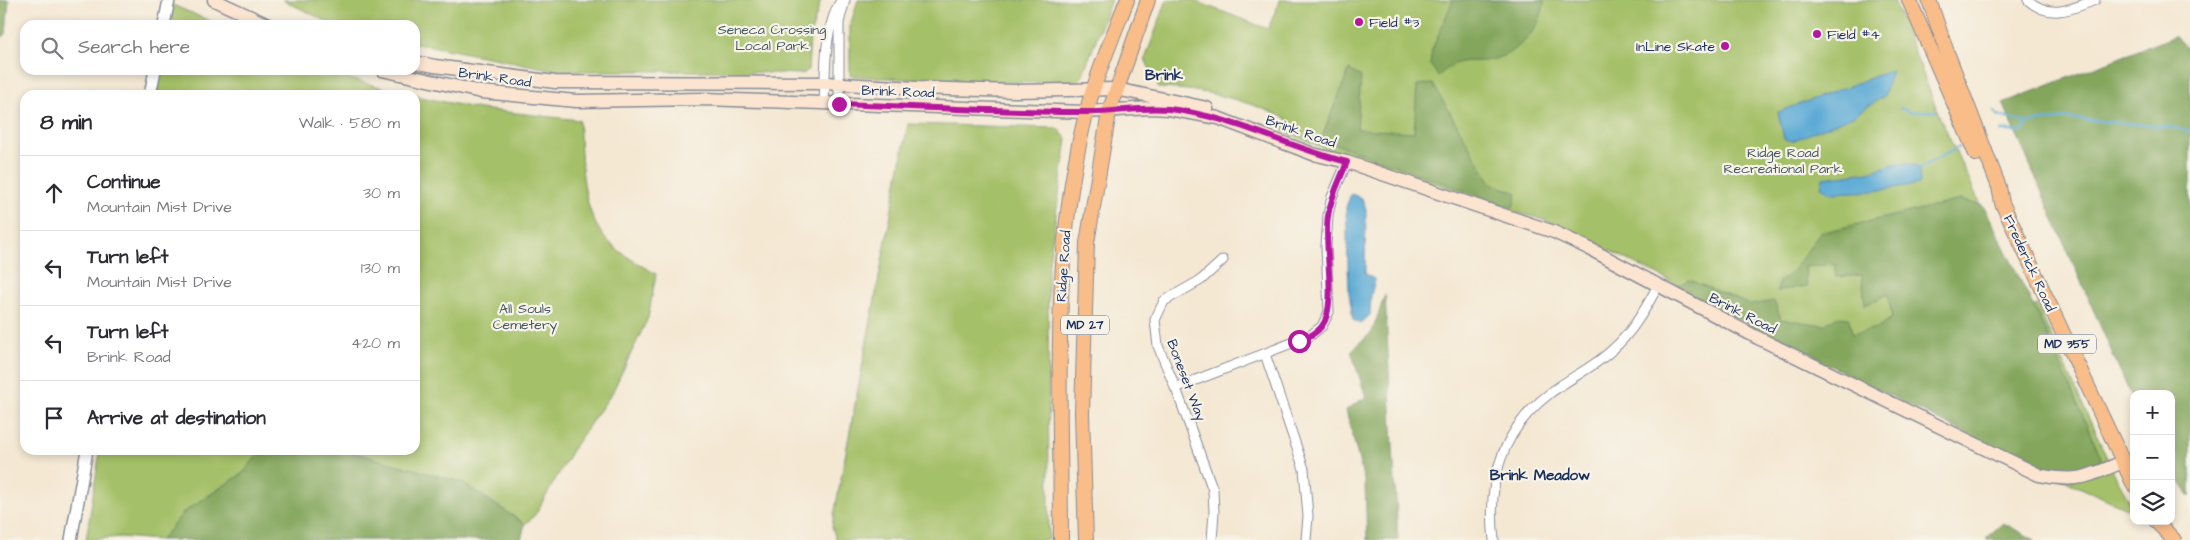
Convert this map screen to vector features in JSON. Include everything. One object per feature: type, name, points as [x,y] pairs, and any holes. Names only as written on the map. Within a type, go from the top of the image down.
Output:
[{"type":"main road","points":[[214,0],[260,20]]},
{"type":"main road","name":"Ridge Road","points":[[1060,540],[1059,332],[1062,255],[1068,208],[1086,112],[1127,0]]},
{"type":"main road","name":"Ridge Road","points":[[1086,540],[1082,414],[1087,243],[1109,112],[1148,0]]},
{"type":"main road","name":"Frederick Road","points":[[1909,0],[1991,187],[2002,203],[2131,480]]},
{"type":"main road","name":"Frederick Road","points":[[1929,0],[1999,187],[2002,203]]},
{"type":"main road","name":"Brink Road","points":[[420,63],[555,82],[825,83],[926,89],[1015,91],[1116,89],[1214,109],[1326,151],[1347,162]]},
{"type":"main road","name":"Brink Road","points":[[404,75],[481,92],[576,101],[703,99],[1086,112],[1150,108],[1169,109],[1218,118],[1314,154],[1347,162],[1554,232],[1758,338],[2039,475],[2058,479],[2078,479],[2090,476],[2122,462]]},
{"type":"main road","points":[[2160,525],[2174,540]]},
{"type":"street","points":[[165,20],[169,0]]},
{"type":"street","points":[[824,104],[828,36],[835,10],[843,0]]},
{"type":"street","points":[[839,104],[839,22],[843,0]]},
{"type":"street","points":[[2028,0],[2035,6],[2055,12],[2067,11],[2095,0]]},
{"type":"street","points":[[151,90],[154,75]]},
{"type":"street","points":[[1175,388],[1310,336],[1322,326],[1326,319],[1330,302],[1326,246],[1328,215],[1332,197],[1347,162]]},
{"type":"street","name":"Boneset Way","points":[[1212,540],[1213,490],[1158,346],[1155,320],[1164,301],[1201,280],[1224,260]]},
{"type":"street","points":[[1494,540],[1492,518],[1493,488],[1496,473],[1513,432],[1530,410],[1549,394],[1614,349],[1642,316],[1658,286]]},
{"type":"street","points":[[1265,354],[1304,469],[1308,516],[1306,540]]},
{"type":"street","points":[[71,540],[86,455]]},
{"type":"green space","points":[[0,0],[9,0],[6,34],[0,39]]},
{"type":"green space","name":"Seneca Crossing Local Park","points":[[283,0],[821,0],[810,36],[808,70],[803,74],[711,71],[560,71],[420,44],[420,20],[324,20]]},
{"type":"green space","name":"Seneca Crossing Local Park","points":[[858,0],[1111,0],[1082,77],[1077,83],[965,82],[850,76],[850,26]]},
{"type":"green space","name":"Ridge Road Recreational Park","points":[[1167,0],[1192,0],[1268,29],[1280,0],[1894,0],[1941,120],[2029,308],[2037,305],[2112,469],[2129,500],[2127,499],[2130,510],[2072,484],[1563,227],[1538,218],[1512,212],[1492,202],[1387,168],[1387,175],[1283,131],[1287,119],[1256,106],[1208,93],[1159,88],[1145,59]]},
{"type":"green space","points":[[1453,0],[1544,0],[1543,10],[1534,29],[1511,52],[1491,60],[1457,63],[1438,76],[1430,64],[1432,50]]},
{"type":"green space","points":[[168,3],[208,20],[165,20]]},
{"type":"green space","points":[[2175,36],[2190,50],[2190,497],[2175,475],[2175,390],[2130,390],[2130,394],[2003,103]]},
{"type":"green space","points":[[1349,70],[1361,77],[1357,129],[1414,132],[1417,85],[1433,84],[1491,183],[1517,193],[1513,208],[1321,139]]},
{"type":"green space","points":[[154,75],[340,75],[391,90],[151,90]]},
{"type":"green space","name":"All Souls Cemetery","points":[[420,97],[480,109],[579,120],[584,184],[592,216],[608,241],[619,251],[656,274],[648,318],[612,393],[574,447],[535,515],[525,524],[461,482],[361,455],[420,455]]},
{"type":"green space","points":[[908,124],[1057,128],[1067,139],[1048,269],[1049,540],[836,540],[832,526]]},
{"type":"green space","points":[[1960,200],[1984,206],[2047,334],[2102,460],[2082,468],[2066,471],[2050,470],[2029,465],[1673,287],[1689,280],[1751,305],[1774,301],[1781,319],[1824,325],[1836,317],[1849,318],[1852,334],[1877,328],[1892,318],[1888,294],[1865,305],[1862,275],[1836,277],[1834,264],[1805,267],[1807,286],[1777,291],[1779,281],[1792,272],[1820,233]]},
{"type":"green space","points":[[1385,295],[1398,540],[1367,540],[1365,484],[1346,410],[1366,397],[1351,351],[1372,332]]},
{"type":"green space","points":[[99,455],[258,455],[243,473],[184,512],[161,540],[120,537],[86,540]]},
{"type":"green space","points":[[258,455],[361,455],[461,482],[525,524],[521,540],[293,540],[290,538],[288,540],[161,540],[184,512],[243,473]]},
{"type":"green space","points":[[2003,523],[2035,540],[1987,540],[1987,537]]},
{"type":"water","points":[[1892,70],[1884,96],[1853,116],[1792,141],[1784,139],[1778,112]]},
{"type":"water","points":[[1896,163],[1909,163],[1919,168],[1920,184],[1873,191],[1832,193],[1821,187],[1823,178],[1869,172]]},
{"type":"water","points":[[1351,194],[1362,198],[1366,210],[1365,273],[1375,280],[1371,295],[1370,315],[1360,324],[1353,320],[1349,293],[1346,207]]},
{"type":"waterway","points":[[1900,108],[1911,112],[1935,111]]},
{"type":"waterway","points":[[1994,111],[1997,115],[2027,123]]},
{"type":"waterway","points":[[2001,131],[2023,131],[2027,123],[2065,118],[2169,127],[2190,131]]},
{"type":"waterway","points":[[1919,168],[1959,147]]},
{"type":"place","name":"Field #3","points":[[1359,22]]},
{"type":"place","name":"Field #4","points":[[1817,34]]},
{"type":"place","name":"InLine Skate","points":[[1725,46]]},
{"type":"district","name":"Brink","points":[[1164,75]]},
{"type":"district","name":"Brink Meadow","points":[[1540,475]]},
{"type":"route","points":[[839,104],[1086,112],[1150,108],[1169,109],[1218,118],[1314,154],[1347,162],[1332,197],[1326,231],[1329,312],[1317,332],[1299,341]]}]
